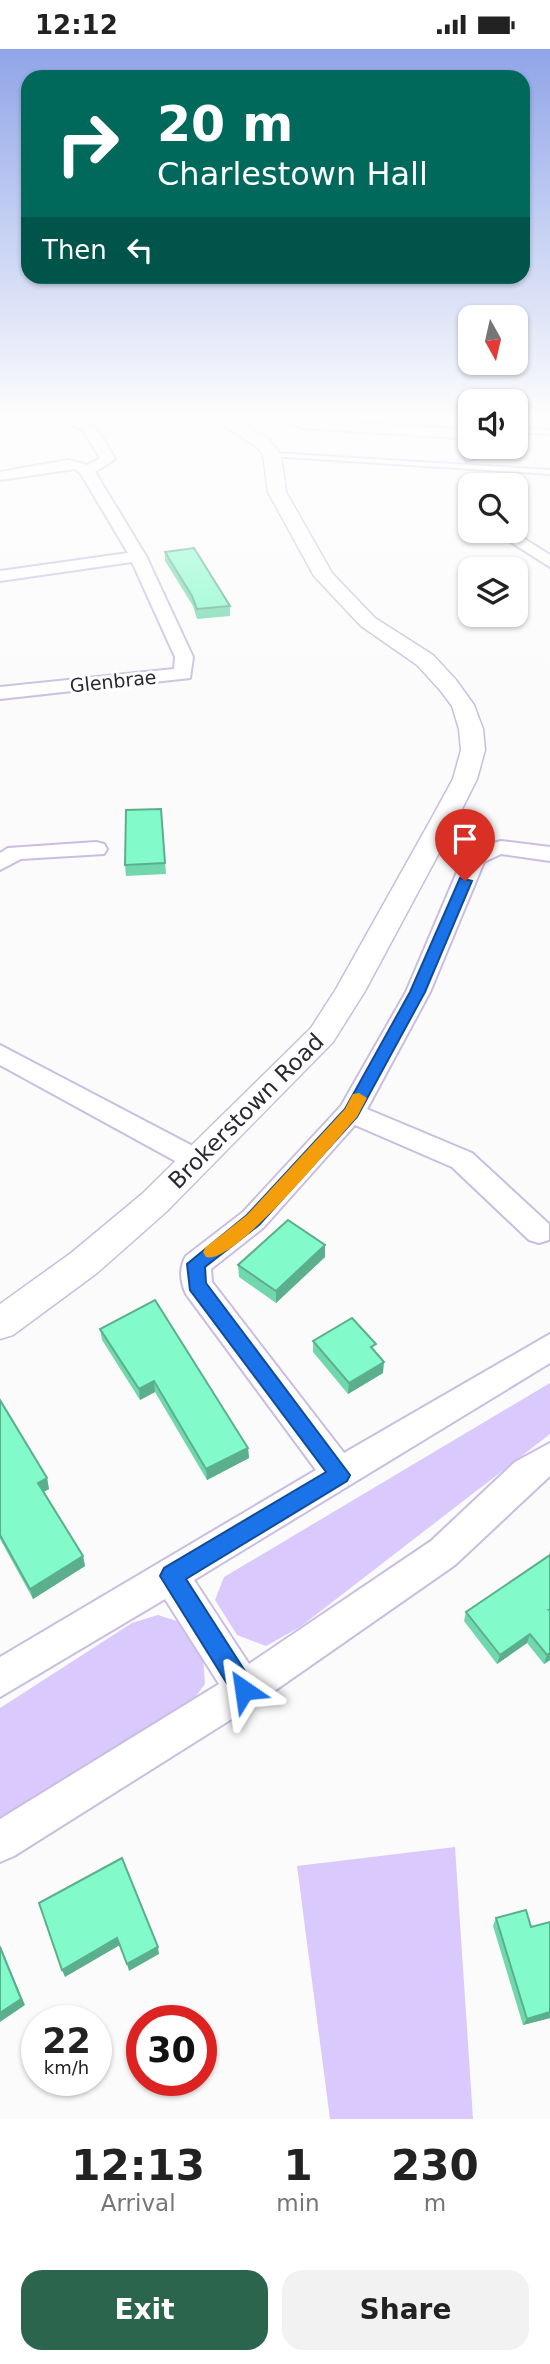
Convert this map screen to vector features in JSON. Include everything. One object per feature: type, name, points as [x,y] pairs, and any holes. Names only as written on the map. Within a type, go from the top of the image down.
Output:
[{"type":"street","name":"Glenbrae","points":[[0,693],[183,674],[184,657],[138,556],[111,512]]},
{"type":"street","name":"Brokerstown Road","points":[[0,1324],[84,1263],[198,1161],[322,1035],[350,991],[465,779],[473,751],[471,729],[463,705],[425,660],[368,622],[324,576],[288,512]]},
{"type":"street","points":[[522,543],[550,562]]},
{"type":"street","points":[[0,576],[138,556]]},
{"type":"street","points":[[340,1475],[197,1285],[196,1264],[253,1220],[351,1113],[418,992],[474,858],[486,849],[504,846],[550,854]]},
{"type":"street","points":[[0,863],[16,853],[96,849]]},
{"type":"street","points":[[0,1054],[198,1161]]},
{"type":"street","points":[[351,1113],[455,1155],[540,1232]]},
{"type":"street","points":[[0,1678],[550,1347]]},
{"type":"street","points":[[0,1842],[244,1690],[443,1553],[527,1473],[550,1458]]},
{"type":"street","points":[[171,1576],[244,1690]]},
{"type":"shaded area","points":[[550,1383],[550,1434],[300,1627],[266,1646],[237,1635],[215,1600],[224,1577]]},
{"type":"shaded area","points":[[158,1615],[180,1622],[203,1656],[205,1684],[190,1704],[0,1823],[0,1708],[132,1623]]},
{"type":"shaded area","points":[[455,1847],[473,2119],[330,2119],[297,1866]]},
{"type":"building","points":[[194,548],[230,606],[197,609],[165,552]]},
{"type":"building","points":[[161,809],[165,863],[125,865],[126,810]]},
{"type":"building","points":[[288,1220],[325,1245],[276,1291],[238,1265]]},
{"type":"building","points":[[155,1300],[248,1448],[206,1469],[154,1381],[139,1389],[100,1329]]},
{"type":"building","points":[[352,1318],[376,1344],[371,1347],[384,1362],[349,1383],[313,1341]]},
{"type":"building","points":[[0,1400],[47,1478],[38,1483],[83,1556],[30,1589],[0,1535]]},
{"type":"building","points":[[550,1555],[550,1653],[547,1655],[530,1634],[500,1655],[466,1612]]},
{"type":"building","points":[[122,1858],[158,1947],[127,1964],[117,1938],[62,1970],[39,1903]]},
{"type":"building","points":[[526,1910],[531,1927],[550,1922],[550,2012],[527,2019],[496,1918]]},
{"type":"building","points":[[0,1947],[21,1999],[0,2013]]},
{"type":"slow traffic","points":[[212,1252],[253,1220],[351,1113],[359,1098]]},
{"type":"route","points":[[244,1690],[171,1576],[340,1475],[197,1285],[196,1264],[253,1220],[351,1113],[418,992],[465,881]]}]
